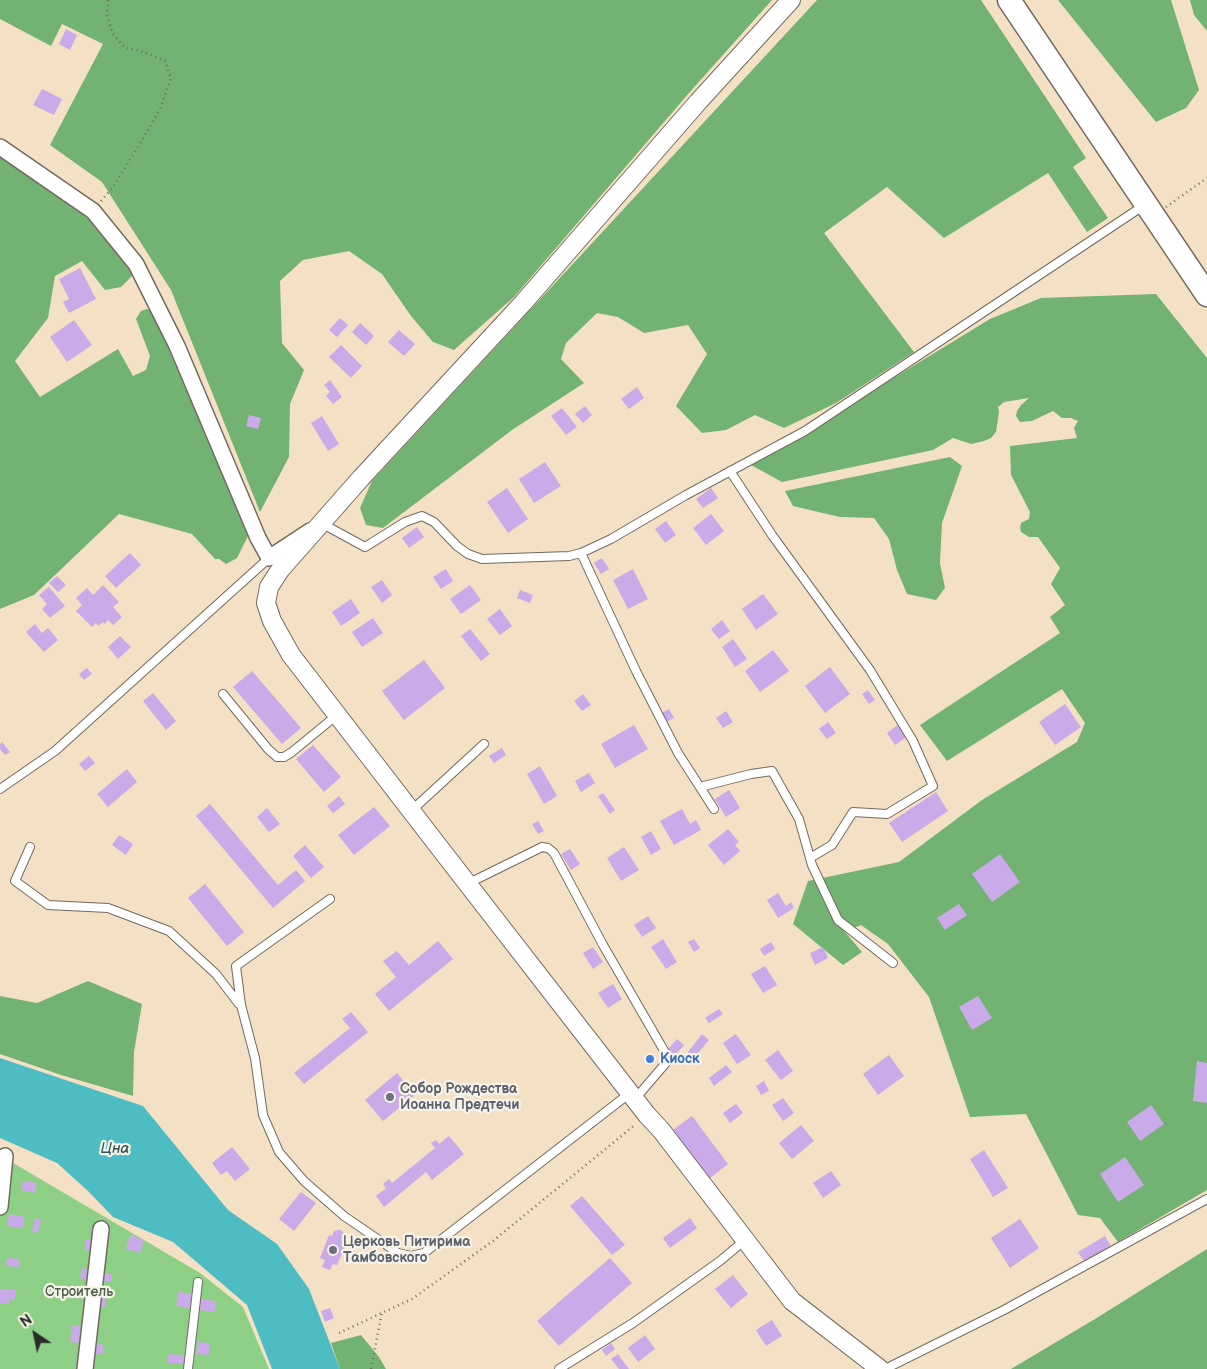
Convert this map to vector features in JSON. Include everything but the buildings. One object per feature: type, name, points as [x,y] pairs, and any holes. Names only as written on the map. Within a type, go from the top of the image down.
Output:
[{"type":"main road","points":[[1009,0],[1207,295]]},
{"type":"street","points":[[792,0],[698,102],[523,303],[280,570],[269,587],[266,603],[272,621],[291,655],[792,1301],[880,1369]]},
{"type":"street","points":[[0,147],[93,211],[136,264],[177,346],[258,538],[269,558],[321,523]]},
{"type":"street","points":[[0,1207],[5,1156]]},
{"type":"street","points":[[85,1369],[101,1229]]},
{"type":"lane","points":[[321,523],[365,547],[405,522],[422,516],[434,522],[463,550],[482,559],[569,556],[581,553],[611,539],[686,495],[805,431],[1149,211]]},
{"type":"lane","points":[[730,471],[772,535],[870,670],[913,741],[932,786],[887,814],[853,812],[832,845],[810,858]]},
{"type":"lane","points":[[581,553],[640,679],[678,753],[714,810]]},
{"type":"lane","points":[[0,789],[55,750],[269,558]]},
{"type":"lane","points":[[223,694],[268,749],[277,757],[284,757],[292,752],[337,715]]},
{"type":"lane","points":[[411,811],[484,744]]},
{"type":"lane","points":[[700,787],[751,774],[772,771],[799,819],[810,858],[838,920],[893,963]]},
{"type":"lane","points":[[30,847],[15,880],[22,886],[48,905],[108,908],[168,931],[216,974],[240,1005]]},
{"type":"lane","points":[[330,899],[236,966],[240,1005],[255,1058],[263,1115],[280,1152],[304,1181],[344,1216],[398,1253],[406,1256],[416,1256],[424,1253],[633,1096],[665,1064],[666,1054],[603,945],[554,853],[548,848],[542,847],[468,884]]},
{"type":"lane","points":[[886,1369],[1004,1310],[1207,1200]]},
{"type":"lane","points":[[559,1369],[634,1323],[720,1261],[745,1240]]},
{"type":"lane","points":[[188,1369],[198,1282]]},
{"type":"path","points":[[93,211],[113,187],[144,137],[160,109],[171,79],[165,61],[140,51],[125,48],[113,34],[107,16],[108,0]]},
{"type":"path","points":[[1149,211],[1207,178]]},
{"type":"path","points":[[339,1333],[412,1299],[493,1241],[647,1115]]},
{"type":"path","points":[[371,1369],[382,1312]]},
{"type":"green space","points":[[0,0],[772,0],[689,93],[514,297],[454,350],[433,342],[411,316],[382,274],[349,251],[303,260],[280,281],[282,343],[304,370],[290,404],[289,457],[260,512],[171,290],[102,182],[50,145],[103,44],[62,24],[51,46],[0,19]]},
{"type":"green space","points":[[817,0],[981,0],[1086,158],[1073,167],[1108,218],[1087,232],[1048,173],[944,238],[887,187],[824,233],[914,352],[836,403],[784,428],[755,415],[726,430],[702,433],[676,406],[707,354],[688,325],[644,333],[618,317],[597,313],[566,343],[561,359],[584,383],[512,430],[383,528],[366,525],[360,508],[372,481]]},
{"type":"green space","points":[[1058,0],[1171,0],[1199,90],[1186,108],[1156,122]]},
{"type":"green space","points":[[1190,0],[1207,0],[1207,31],[1194,15]]},
{"type":"green space","points":[[0,150],[59,184],[134,274],[121,287],[105,290],[82,261],[55,276],[48,318],[15,361],[40,397],[118,349],[133,376],[146,370],[150,356],[136,319],[141,311],[147,309],[152,311],[250,532],[237,558],[226,564],[219,559],[215,559],[192,534],[119,514],[34,595],[0,609]]},
{"type":"green space","points":[[1156,294],[1207,358],[1207,1190],[1118,1242],[1100,1218],[1078,1215],[1026,1114],[970,1117],[929,997],[888,944],[861,925],[845,932],[862,952],[843,965],[793,924],[808,881],[899,862],[982,800],[1077,742],[1085,723],[1062,689],[947,761],[920,725],[1060,633],[1050,617],[1065,605],[1051,584],[1060,568],[1038,537],[1029,537],[1021,532],[1021,523],[1029,519],[1030,512],[1011,475],[1010,446],[1077,438],[1074,428],[1078,421],[1071,418],[1062,418],[1053,411],[1032,421],[1020,422],[1016,416],[1017,411],[1029,398],[1004,402],[998,407],[996,432],[991,438],[984,441],[971,444],[953,438],[933,450],[782,482],[751,465],[990,319],[1041,298]]},
{"type":"green space","points":[[950,457],[962,466],[942,523],[940,563],[945,588],[936,600],[907,594],[897,570],[889,539],[874,518],[840,517],[793,506],[785,491]]},
{"type":"green space","points":[[88,981],[142,1004],[134,1052],[133,1096],[61,1075],[0,1054],[0,996],[37,1003]]},
{"type":"green space","name":"Строитель","points":[[0,1157],[200,1273],[243,1307],[269,1369],[0,1369]]},
{"type":"green space","points":[[1207,1249],[1207,1369],[1011,1369],[1095,1319]]},
{"type":"green space","points":[[361,1335],[386,1369],[340,1369],[331,1343]]},
{"type":"water","name":"Цна","points":[[0,1058],[143,1106],[228,1210],[277,1244],[309,1289],[340,1369],[272,1369],[247,1305],[173,1242],[113,1217],[57,1163],[0,1138]]},
{"type":"place","name":"Киоск","points":[[650,1059]]},
{"type":"place","name":"Собор Рождества Иоанна Предтечи","points":[[390,1097]]},
{"type":"place","name":"Церковь Питирима Тамбовского","points":[[333,1250]]}]
